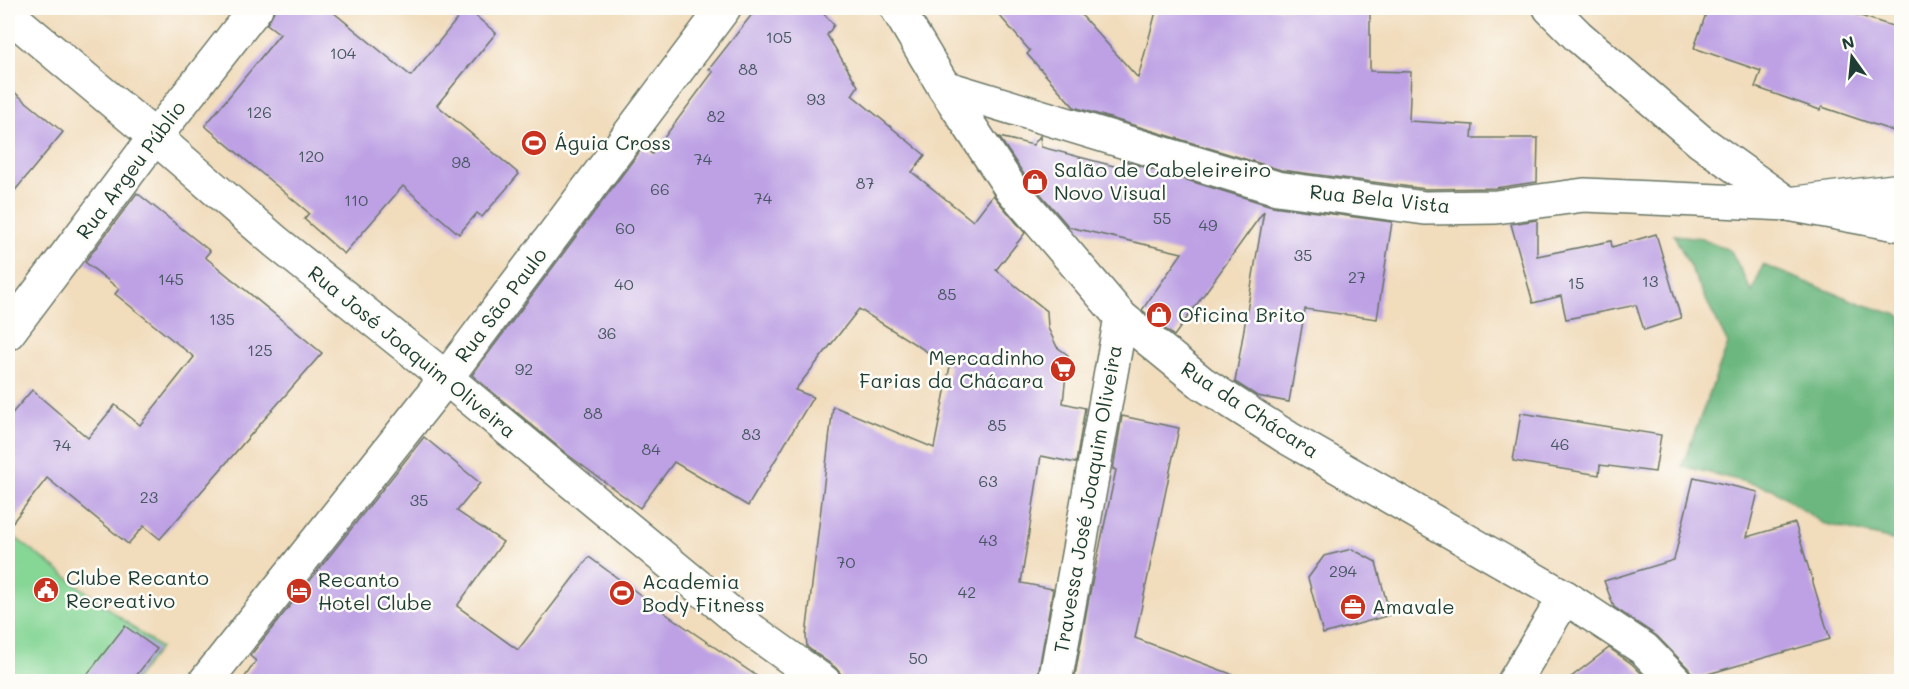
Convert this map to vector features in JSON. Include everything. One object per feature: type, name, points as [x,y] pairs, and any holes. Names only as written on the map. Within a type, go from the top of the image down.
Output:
[{"type":"street","name":"Rua Argeu Públio","points":[[8,333],[155,137],[256,8]]},
{"type":"street","name":"Rua São Paulo","points":[[205,681],[446,378],[724,8]]},
{"type":"street","name":"Rua da Chácara","points":[[897,8],[944,87],[1010,187],[1121,317],[1202,383],[1288,438],[1565,597],[1644,649],[1676,681]]},
{"type":"street","points":[[1550,8],[1578,36],[1691,135],[1788,204],[1902,225]]},
{"type":"street","name":"Rua José Joaquim Oliveira","points":[[8,14],[276,242],[446,378],[746,626],[824,681]]},
{"type":"street","name":"Rua Bela Vista","points":[[944,87],[1276,188],[1425,208],[1496,207],[1584,195],[1788,204],[1902,190]]},
{"type":"street","name":"Travessa José Joaquim Oliveira","points":[[1055,681],[1121,317]]},
{"type":"street","points":[[1514,681],[1565,597]]},
{"type":"green space","points":[[1674,235],[1702,238],[1731,251],[1752,292],[1763,265],[1862,304],[1901,316],[1901,542],[1822,523],[1773,489],[1682,466],[1728,344]]},
{"type":"green space","name":"Clube Recanto Recreativo","points":[[8,532],[160,648],[134,681],[8,681]]},
{"type":"building","points":[[274,8],[328,8],[411,76],[466,8],[496,33],[437,105],[519,174],[482,217],[477,213],[459,234],[403,186],[344,254],[304,219],[309,213],[205,126],[280,34],[267,24]]},
{"type":"building","points":[[757,8],[819,8],[834,25],[827,35],[858,86],[852,95],[925,155],[912,172],[973,221],[993,195],[1025,233],[996,270],[1047,311],[1048,328],[1057,347],[1068,355],[1063,403],[1085,408],[1076,463],[1041,456],[1021,583],[1053,589],[1037,681],[842,681],[841,674],[835,667],[807,647],[806,636],[833,406],[934,448],[950,366],[859,309],[795,390],[813,397],[748,506],[674,462],[640,508],[568,455],[472,375],[643,147],[652,154],[713,72],[709,69]]},
{"type":"building","points":[[993,8],[1075,8],[1138,78],[1157,8],[1370,8],[1370,71],[1411,72],[1409,121],[1473,125],[1472,138],[1538,138],[1537,182],[1495,188],[1426,189],[1281,170],[1074,107],[1027,54],[1030,51]]},
{"type":"building","points":[[1708,8],[1835,8],[1902,29],[1902,134],[1822,107],[1820,110],[1755,87],[1761,71],[1694,48]]},
{"type":"building","points":[[8,87],[63,132],[8,199]]},
{"type":"building","points":[[1040,136],[1041,147],[1129,170],[1121,160],[1272,206],[1392,222],[1377,319],[1305,309],[1289,402],[1257,396],[1235,382],[1264,211],[1174,336],[1142,310],[1182,253],[1069,227],[1025,176],[999,137],[1033,145]]},
{"type":"building","points":[[137,193],[210,251],[205,257],[322,353],[160,539],[144,526],[128,544],[47,478],[8,528],[8,418],[32,390],[88,438],[115,405],[140,425],[194,357],[115,294],[119,289],[85,262]]},
{"type":"building","points":[[1537,220],[1537,256],[1611,241],[1612,247],[1656,234],[1681,318],[1644,330],[1636,305],[1566,319],[1561,296],[1533,303],[1511,224]]},
{"type":"building","points":[[1521,413],[1661,435],[1655,472],[1600,465],[1599,475],[1513,461]]},
{"type":"building","points":[[1122,416],[1179,428],[1135,638],[1242,678],[1242,681],[1074,681],[1116,470],[1113,469]]},
{"type":"building","points":[[424,437],[480,483],[457,511],[503,542],[457,606],[518,650],[589,557],[669,616],[764,681],[242,681],[256,661],[250,656]]},
{"type":"building","points":[[1694,477],[1758,492],[1747,537],[1795,523],[1830,639],[1694,678],[1689,669],[1657,636],[1614,607],[1604,581],[1674,560]]},
{"type":"building","points":[[1352,549],[1376,562],[1390,615],[1323,634],[1308,578],[1324,556]]},
{"type":"building","points":[[125,626],[157,649],[132,681],[82,681]]},
{"type":"building","points":[[1609,648],[1632,664],[1649,681],[1566,681]]},
{"type":"place","name":"Águia Cross","points":[[534,143]]},
{"type":"place","name":"Salão de Cabeleireiro Novo Visual","points":[[1035,182]]},
{"type":"place","name":"Oficina Brito","points":[[1159,315]]},
{"type":"place","name":"Mercadinho Farias da Chácara","points":[[1063,369]]},
{"type":"place","name":"Clube Recanto Recreativo","points":[[46,590]]},
{"type":"place","name":"Recanto Hotel Clube","points":[[299,591]]},
{"type":"place","name":"Academia Body Fitness","points":[[622,593]]},
{"type":"place","name":"Amavale","points":[[1353,607]]}]
